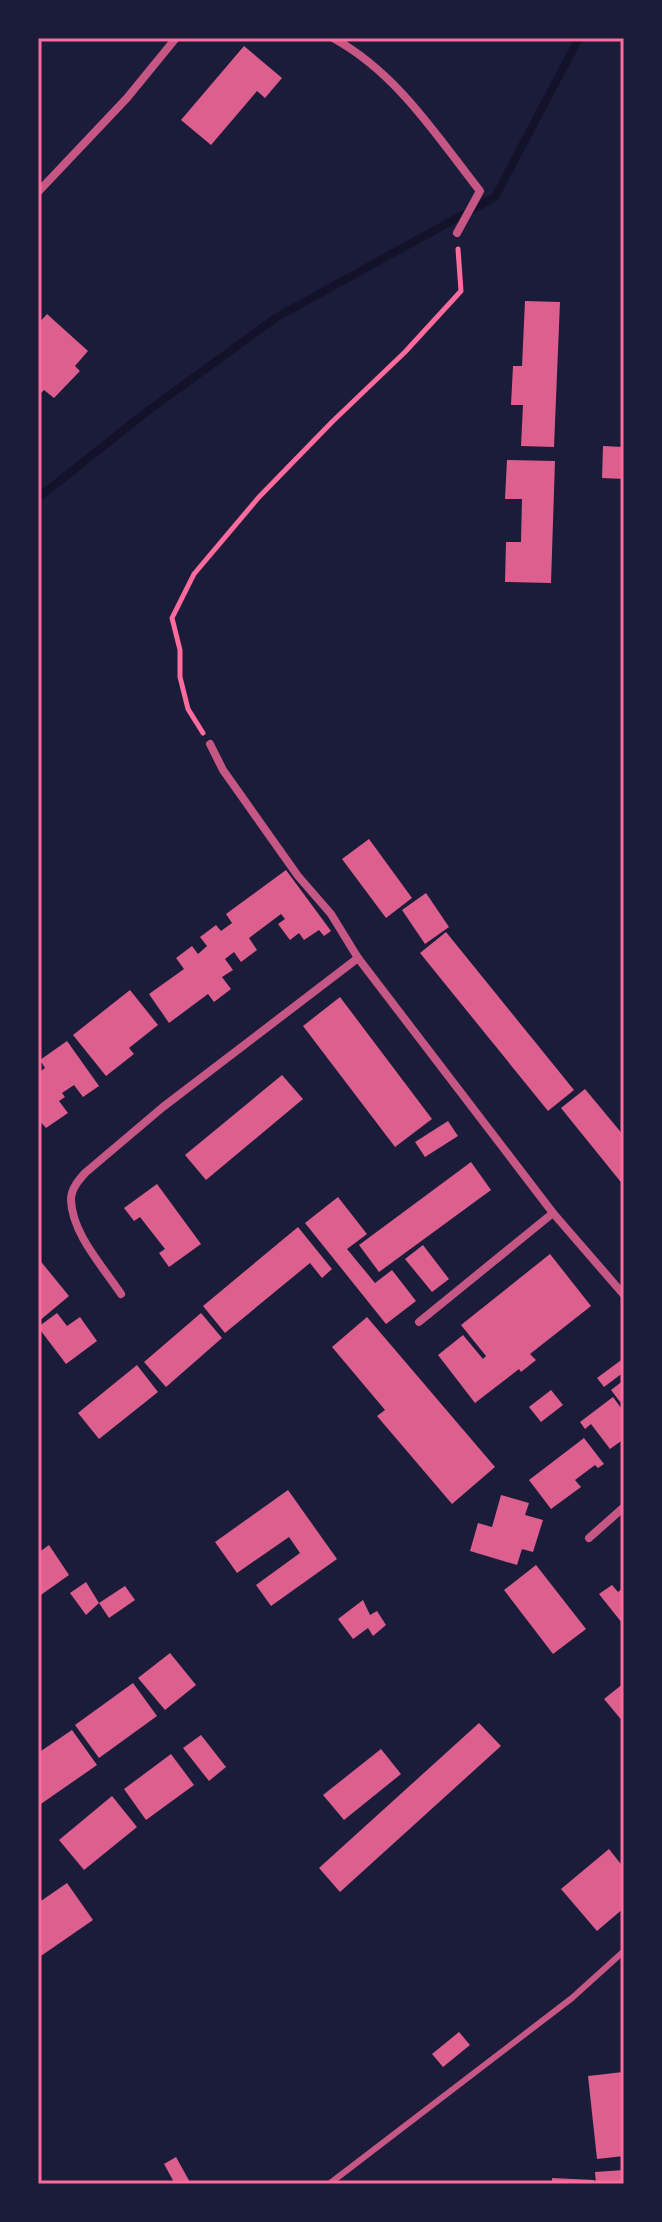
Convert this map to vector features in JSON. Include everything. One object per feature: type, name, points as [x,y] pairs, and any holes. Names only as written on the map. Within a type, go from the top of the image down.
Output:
[{"type":"street","points":[[38,192],[127,98],[176,38]]},
{"type":"street","points":[[333,38],[382,73],[409,100],[480,191],[457,233]]},
{"type":"street","points":[[210,744],[223,770],[298,876],[331,914],[358,958],[553,1213],[624,1295]]},
{"type":"street","points":[[121,1294],[74,1217],[71,1198],[75,1186],[85,1173],[163,1107],[358,958]]},
{"type":"street","points":[[419,1322],[553,1213]]},
{"type":"street","points":[[589,1538],[624,1507]]},
{"type":"lane","points":[[329,2184],[572,1998],[624,1951]]},
{"type":"path","points":[[210,744],[188,709],[172,618],[194,574],[259,497],[405,352],[461,291],[457,233]]},
{"type":"building","points":[[244,46],[282,78],[265,98],[257,91],[211,145],[181,120]]},
{"type":"building","points":[[525,301],[560,302],[554,447],[521,446],[523,405],[511,405],[513,366],[522,366]]},
{"type":"building","points":[[47,314],[88,351],[75,366],[80,371],[54,398],[44,390],[38,396],[38,324]]},
{"type":"building","points":[[603,446],[624,447],[624,479],[602,478]]},
{"type":"building","points":[[507,460],[555,461],[551,583],[505,582],[506,542],[521,542],[522,499],[505,499]]},
{"type":"building","points":[[369,839],[412,898],[386,918],[342,859]]},
{"type":"building","points":[[286,870],[331,931],[324,936],[319,930],[304,940],[299,933],[290,940],[278,924],[285,919],[281,914],[249,938],[257,950],[241,962],[234,952],[225,959],[233,970],[222,977],[231,989],[214,1002],[208,994],[169,1023],[149,994],[184,969],[176,958],[192,946],[198,954],[207,946],[200,937],[216,925],[221,931],[232,923],[226,914]]},
{"type":"building","points":[[426,893],[449,927],[425,944],[402,910]]},
{"type":"building","points":[[446,932],[574,1090],[548,1111],[420,953]]},
{"type":"building","points":[[130,990],[158,1025],[129,1048],[134,1054],[106,1076],[73,1035]]},
{"type":"building","points":[[340,997],[432,1119],[395,1147],[303,1026]]},
{"type":"building","points":[[67,1041],[99,1086],[83,1097],[74,1085],[62,1093],[65,1097],[59,1101],[68,1113],[46,1128],[38,1119],[38,1073],[45,1068],[40,1060]]},
{"type":"building","points":[[282,1075],[303,1099],[206,1180],[185,1155]]},
{"type":"building","points":[[585,1089],[624,1136],[624,1186],[561,1108]]},
{"type":"building","points":[[448,1121],[458,1136],[425,1157],[415,1142]]},
{"type":"building","points":[[471,1162],[491,1190],[379,1272],[359,1245]]},
{"type":"building","points":[[157,1184],[201,1244],[169,1267],[159,1253],[165,1249],[140,1217],[134,1221],[124,1208]]},
{"type":"building","points":[[338,1197],[367,1234],[347,1249],[375,1283],[392,1270],[416,1301],[386,1324],[305,1223]]},
{"type":"building","points":[[298,1227],[332,1269],[322,1278],[310,1263],[225,1333],[203,1306]]},
{"type":"building","points":[[423,1245],[449,1279],[432,1292],[405,1259]]},
{"type":"building","points":[[550,1254],[591,1306],[530,1354],[536,1360],[521,1372],[519,1369],[475,1403],[438,1355],[463,1335],[483,1359],[486,1356],[461,1325]]},
{"type":"building","points":[[38,1258],[69,1296],[38,1322]]},
{"type":"building","points":[[57,1313],[67,1326],[80,1317],[97,1341],[66,1364],[38,1327]]},
{"type":"building","points":[[201,1313],[222,1338],[166,1387],[144,1362]]},
{"type":"building","points":[[367,1317],[495,1467],[452,1504],[377,1416],[385,1410],[332,1347]]},
{"type":"building","points":[[624,1358],[624,1372],[604,1387],[597,1378]]},
{"type":"building","points":[[137,1365],[158,1392],[99,1439],[78,1413]]},
{"type":"building","points":[[624,1380],[624,1407],[611,1390]]},
{"type":"building","points":[[551,1390],[563,1405],[541,1422],[529,1407]]},
{"type":"building","points":[[613,1397],[624,1412],[624,1439],[610,1449],[591,1424],[585,1429],[580,1422]]},
{"type":"building","points":[[584,1438],[604,1464],[598,1468],[595,1465],[575,1480],[581,1487],[551,1509],[529,1480]]},
{"type":"building","points":[[288,1490],[337,1559],[271,1606],[256,1585],[300,1553],[289,1537],[237,1573],[215,1542]]},
{"type":"building","points":[[501,1495],[529,1503],[525,1515],[543,1520],[533,1552],[522,1549],[517,1565],[470,1551],[478,1523],[492,1527]]},
{"type":"building","points":[[49,1545],[69,1575],[38,1597],[38,1553]]},
{"type":"building","points":[[536,1565],[586,1629],[553,1654],[504,1590]]},
{"type":"building","points":[[86,1582],[99,1603],[86,1615],[70,1593]]},
{"type":"building","points":[[612,1585],[618,1592],[624,1587],[622,1623],[599,1594]]},
{"type":"building","points":[[125,1586],[135,1600],[109,1618],[99,1603]]},
{"type":"building","points":[[363,1600],[370,1615],[377,1611],[386,1625],[373,1636],[368,1628],[353,1639],[338,1619]]},
{"type":"building","points":[[170,1653],[196,1685],[165,1710],[138,1678]]},
{"type":"building","points":[[133,1683],[157,1716],[99,1758],[75,1725]]},
{"type":"building","points":[[624,1683],[624,1723],[604,1699]]},
{"type":"building","points":[[479,1723],[501,1746],[340,1892],[319,1868]]},
{"type":"building","points":[[72,1730],[97,1765],[38,1806],[38,1753]]},
{"type":"building","points":[[201,1735],[226,1767],[209,1781],[183,1748]]},
{"type":"building","points":[[381,1749],[401,1774],[344,1820],[323,1795]]},
{"type":"building","points":[[171,1754],[194,1785],[146,1820],[124,1789]]},
{"type":"building","points":[[112,1796],[137,1827],[84,1870],[59,1840]]},
{"type":"building","points":[[609,1849],[624,1868],[624,1908],[597,1931],[561,1889]]},
{"type":"building","points":[[67,1883],[93,1920],[38,1958],[38,1903]]},
{"type":"building","points":[[459,2032],[470,2045],[443,2067],[432,2054]]},
{"type":"building","points":[[623,2072],[624,2156],[597,2159],[588,2076]]},
{"type":"building","points":[[176,2157],[191,2184],[175,2184],[164,2164]]},
{"type":"building","points":[[624,2170],[624,2184],[596,2184],[595,2172]]},
{"type":"building","points":[[552,2178],[594,2180],[594,2184],[552,2184]]},
{"type":"waterway","points":[[38,498],[145,413],[277,317],[495,197],[579,38]]}]
